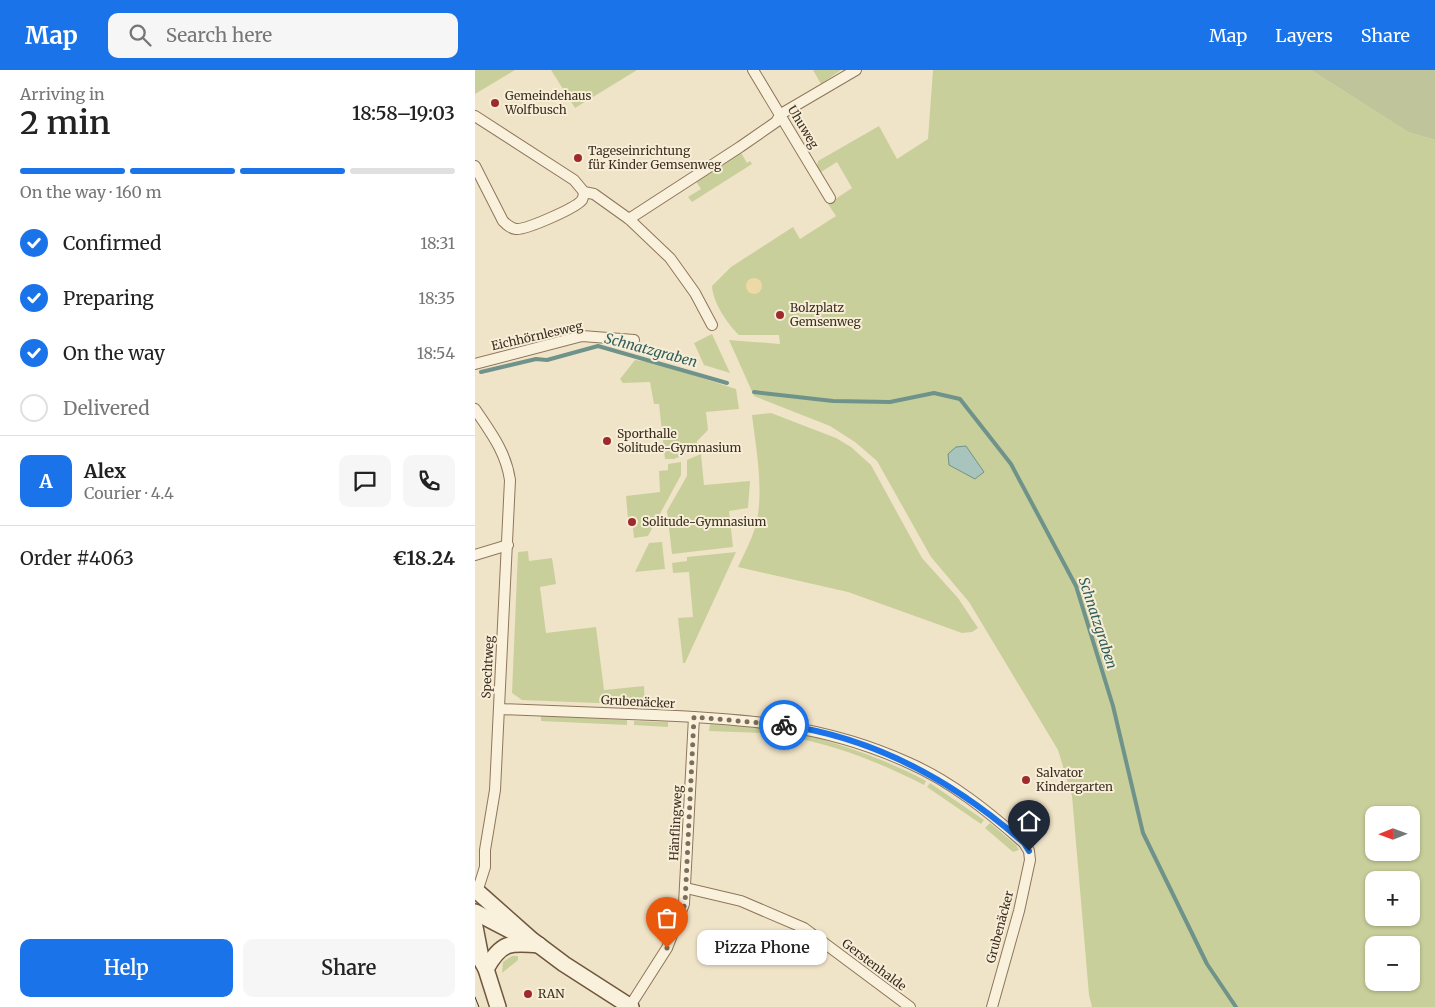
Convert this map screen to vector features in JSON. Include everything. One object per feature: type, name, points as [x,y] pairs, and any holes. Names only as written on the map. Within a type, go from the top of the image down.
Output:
[{"type":"street","name":"Uhuweg","points":[[753,70],[830,198]]},
{"type":"street","points":[[629,219],[740,147],[776,122],[781,114],[856,70]]},
{"type":"street","points":[[475,116],[573,180],[584,192],[594,194],[629,219],[670,258],[695,293],[712,325]]},
{"type":"street","points":[[475,166],[503,221],[509,227],[517,229],[527,228],[573,206],[582,199],[584,192]]},
{"type":"street","name":"Eichhörnlesweg","points":[[475,364],[582,336],[634,340]]},
{"type":"street","name":"Spechtweg","points":[[475,409],[500,445],[507,463],[510,480],[495,790],[485,850],[485,867],[477,892]]},
{"type":"street","points":[[475,555],[508,545]]},
{"type":"street","name":"Grubenäcker","points":[[499,710],[694,717],[795,726],[876,749],[910,763],[969,798],[1024,843],[1029,851],[1030,860],[1019,911],[992,1007]]},
{"type":"street","name":"Hänflingweg","points":[[630,1007],[667,948],[685,904],[694,717]]},
{"type":"street","points":[[475,862],[485,850]]},
{"type":"street","name":"Gerstenhalde","points":[[686,888],[741,901],[804,928],[910,1007]]},
{"type":"street","points":[[477,892],[535,942],[630,1007]]},
{"type":"street","points":[[475,912],[514,934],[535,942]]},
{"type":"street","points":[[475,927],[481,959],[499,1007]]},
{"type":"street","points":[[481,959],[494,955],[507,944],[535,942]]},
{"type":"green space","points":[[475,70],[515,70],[475,94]]},
{"type":"green space","points":[[551,70],[637,70],[575,108]]},
{"type":"green space","points":[[813,70],[841,70],[821,84]]},
{"type":"green space","points":[[933,70],[1311,70],[1408,132],[1435,140],[1435,1007],[1092,1007],[1089,995],[1072,796],[1058,750],[969,602],[931,557],[877,461],[855,442],[830,426],[754,396],[729,340],[780,344],[779,335],[739,335],[721,312],[713,292],[712,286],[731,267],[793,227],[800,239],[836,216],[828,204],[852,188],[837,162],[821,172],[817,166],[818,161],[879,126],[897,159],[928,139]]},
{"type":"green space","points":[[1311,70],[1435,70],[1435,140],[1408,132]]},
{"type":"green space","points":[[740,151],[747,163],[750,161],[752,164],[692,202],[688,197],[701,189],[695,180]]},
{"type":"green space","points":[[712,334],[730,373],[704,365],[694,343]]},
{"type":"green space","points":[[635,360],[655,363],[736,389],[739,409],[706,412],[708,430],[697,441],[698,449],[674,459],[665,459],[659,404],[654,404],[650,382],[623,383],[620,379]]},
{"type":"green space","points":[[771,413],[836,438],[851,447],[871,465],[922,558],[958,598],[978,628],[972,632],[962,633],[848,592],[738,567],[755,528],[758,515],[759,472],[752,415]]},
{"type":"green space","points":[[701,454],[704,485],[750,481],[748,508],[729,511],[733,547],[672,554],[667,511],[687,476],[687,460]]},
{"type":"green space","points":[[681,462],[681,475],[648,536],[634,538],[632,519],[628,519],[626,496],[660,492],[659,471],[668,470],[668,464]]},
{"type":"green space","points":[[662,542],[665,569],[635,572],[649,543]]},
{"type":"green space","points":[[528,551],[529,561],[552,558],[556,584],[540,587],[546,633],[596,627],[604,690],[644,686],[645,705],[522,700],[512,693],[518,552]]},
{"type":"green space","points":[[736,552],[685,663],[683,663],[678,618],[693,617],[689,572],[673,573],[672,563],[687,561],[687,557]]},
{"type":"green space","points":[[541,716],[627,720],[627,725],[541,721]]},
{"type":"green space","points":[[634,721],[668,722],[668,727],[634,725]]},
{"type":"green space","points":[[710,724],[762,728],[762,733],[709,731]]},
{"type":"green space","points":[[797,733],[863,753],[926,781],[924,785],[862,757],[796,738]]},
{"type":"green space","points":[[930,783],[984,820],[981,824],[927,787]]},
{"type":"green space","points":[[990,823],[1016,845],[1019,850],[1013,852],[985,828]]},
{"type":"green space","points":[[512,956],[518,956],[518,960],[502,973],[503,962]]},
{"type":"sand","points":[[754,278],[760,280],[762,286],[760,292],[754,294],[748,292],[746,286],[748,280]]},
{"type":"water","points":[[966,446],[984,472],[975,479],[949,465],[948,454],[956,447]]},
{"type":"waterway","name":"Schnatzgraben","points":[[481,372],[536,359],[547,360],[598,346],[727,383]]},
{"type":"waterway","name":"Schnatzgraben","points":[[754,392],[833,401],[890,402],[934,393],[960,399],[1011,464],[1076,586],[1113,706],[1143,833],[1207,964],[1236,1007]]},
{"type":"tram line","points":[[475,997],[479,1007]]},
{"type":"way so far","points":[[667,948],[685,904],[694,717],[784,725]]},
{"type":"place","name":"Gemeindehaus Wolfbusch","points":[[495,103]]},
{"type":"place","name":"Tageseinrichtung für Kinder Gemsenweg","points":[[578,158]]},
{"type":"place","name":"Bolzplatz Gemsenweg","points":[[780,315]]},
{"type":"place","name":"Sporthalle Solitude-Gymnasium","points":[[607,441]]},
{"type":"place","name":"Solitude-Gymnasium","points":[[632,522]]},
{"type":"place","name":"Salvator Kindergarten","points":[[1026,780]]},
{"type":"place","name":"Pizza Phone","points":[[667,948]]},
{"type":"place","name":"RAN","points":[[528,994]]},
{"type":"route","points":[[784,725],[843,738],[876,749],[928,772],[976,802],[1024,843],[1029,851]]}]
